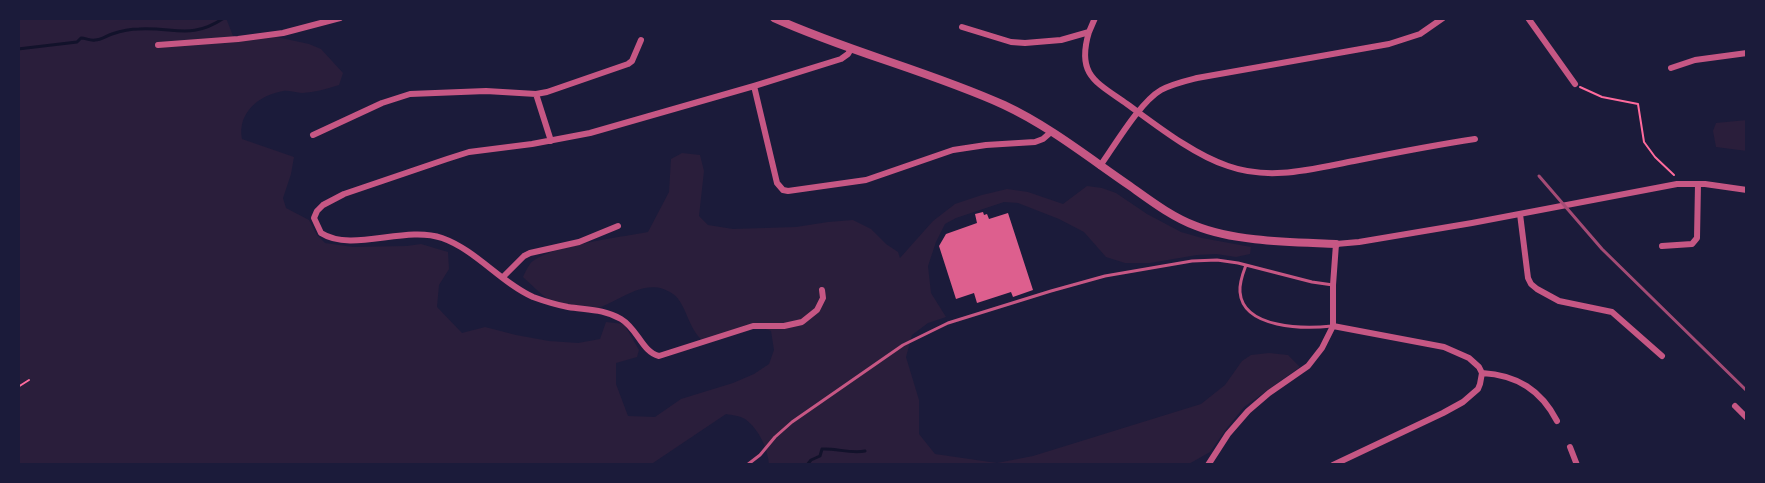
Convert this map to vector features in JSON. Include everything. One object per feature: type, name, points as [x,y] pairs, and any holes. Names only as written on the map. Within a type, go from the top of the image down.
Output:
[{"type":"street","points":[[158,45],[283,33],[340,18]]},
{"type":"street","points":[[774,18],[851,49],[976,93],[1051,132],[1160,207],[1199,227],[1244,237],[1336,244],[1359,242],[1677,184],[1747,190]]},
{"type":"street","points":[[1095,18],[1085,50],[1087,70],[1108,90],[1139,112],[1206,157],[1227,166],[1266,174],[1308,170],[1475,139]]},
{"type":"street","points":[[1100,166],[1139,112],[1160,90],[1197,78],[1389,44],[1420,34],[1443,18]]},
{"type":"street","points":[[1528,18],[1575,84]]},
{"type":"street","points":[[962,27],[1011,42],[1025,43],[1061,40],[1089,32]]},
{"type":"street","points":[[313,135],[382,103],[410,94],[486,91],[536,94],[623,67],[632,61],[641,40]]},
{"type":"street","points":[[822,290],[821,303],[802,322],[784,326],[753,326],[659,356],[648,350],[635,329],[617,317],[599,310],[568,307],[532,296],[455,243],[440,237],[423,234],[335,240],[321,233],[314,218],[322,205],[344,194],[469,152],[551,141],[590,133],[841,59],[851,49]]},
{"type":"street","points":[[1671,68],[1695,60],[1747,53]]},
{"type":"street","points":[[754,86],[777,183],[783,190],[788,191],[866,180],[953,150],[1035,142],[1051,132]]},
{"type":"street","points":[[536,94],[551,141]]},
{"type":"street","points":[[1662,246],[1692,244],[1697,238],[1698,184]]},
{"type":"street","points":[[1520,214],[1528,278],[1531,284],[1547,296],[1559,301],[1612,312],[1662,356]]},
{"type":"street","points":[[503,277],[530,253],[579,242],[618,226]]},
{"type":"street","points":[[1208,465],[1228,434],[1248,411],[1308,366],[1322,348],[1333,326],[1336,244]]},
{"type":"street","points":[[1333,326],[1444,347],[1469,358],[1482,373],[1478,389],[1464,402],[1333,465]]},
{"type":"street","points":[[1482,373],[1497,374],[1521,382],[1533,390],[1557,421]]},
{"type":"street","points":[[1735,406],[1747,418]]},
{"type":"street","points":[[1570,447],[1577,465]]},
{"type":"lane","points":[[749,465],[792,422],[903,345],[948,323],[1045,292],[1105,276],[1192,261],[1217,260],[1333,285]]},
{"type":"lane","points":[[1246,265],[1240,292],[1251,314],[1259,319],[1304,327],[1333,326]]},
{"type":"path","points":[[1575,84],[1602,97],[1638,104],[1644,142],[1655,157],[1676,177]]},
{"type":"path","points":[[18,387],[29,380]]},
{"type":"shaded area","points":[[18,18],[226,18],[235,41],[272,36],[321,49],[343,73],[339,85],[307,93],[285,91],[274,93],[258,101],[246,113],[241,130],[242,139],[294,157],[283,198],[286,208],[309,220],[317,235],[325,243],[353,247],[421,244],[448,252],[449,269],[439,285],[437,307],[462,333],[485,327],[549,341],[578,343],[600,339],[606,322],[624,324],[639,350],[637,357],[616,363],[616,384],[628,416],[655,417],[681,399],[754,374],[769,364],[774,350],[771,331],[760,327],[702,340],[693,329],[677,298],[660,288],[636,291],[599,308],[573,311],[552,302],[523,277],[530,264],[551,252],[585,243],[648,232],[669,192],[671,159],[682,153],[700,155],[704,171],[699,216],[708,225],[733,229],[796,227],[853,220],[871,229],[898,252],[900,258],[933,221],[955,204],[1007,189],[1028,192],[1063,204],[1087,186],[1116,193],[1147,214],[1181,232],[1251,247],[1250,254],[1236,257],[1216,254],[1197,255],[1150,263],[1125,263],[1106,257],[1084,232],[1059,219],[1018,203],[1004,202],[945,224],[928,266],[931,293],[946,317],[928,323],[912,335],[906,357],[919,400],[919,434],[935,454],[997,463],[1033,456],[1201,404],[1225,385],[1242,361],[1251,355],[1269,353],[1288,355],[1300,367],[1244,407],[1210,452],[1187,465],[769,465],[765,446],[755,428],[743,418],[726,414],[650,465],[18,465]]},
{"type":"shaded area","points":[[1747,120],[1747,151],[1716,147],[1713,131],[1716,123]]},
{"type":"building","points":[[983,212],[989,219],[1008,213],[1033,290],[1013,297],[1011,292],[977,303],[974,293],[956,299],[939,246],[946,234],[977,223],[975,214]]},
{"type":"waterway","points":[[18,49],[77,42],[81,38],[97,40],[132,29],[192,31],[212,25],[224,18]]},
{"type":"waterway","points":[[807,465],[811,460],[820,456],[822,449],[865,451]]},
{"type":"railway","points":[[1539,176],[1602,249],[1747,391]]}]
